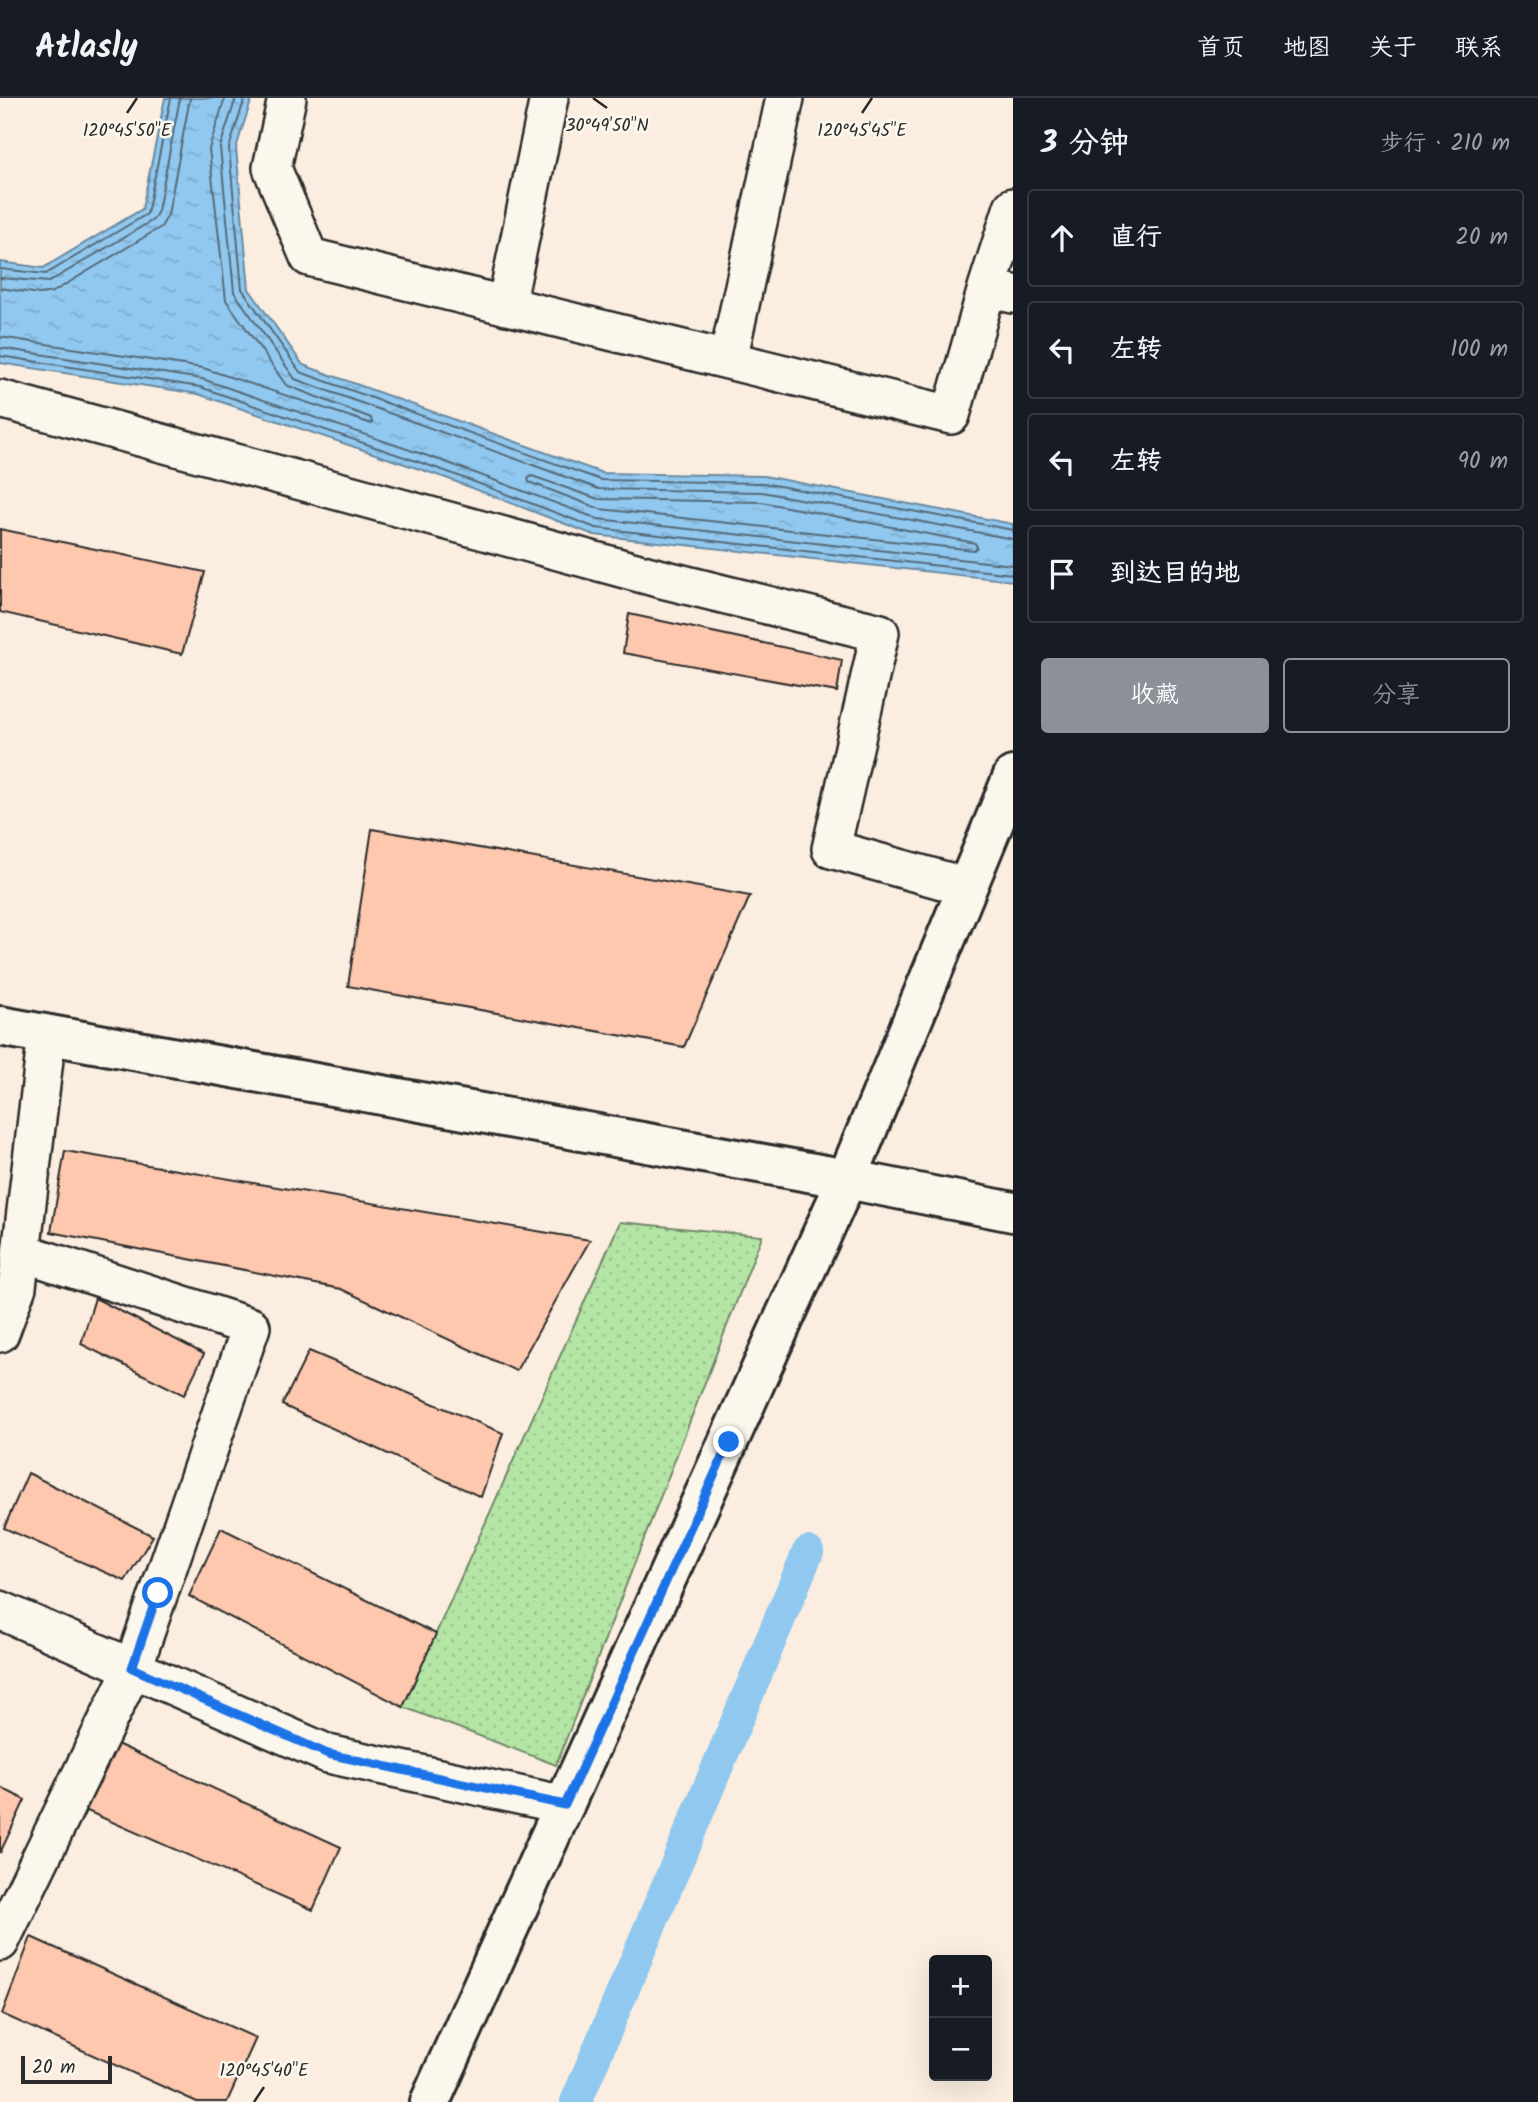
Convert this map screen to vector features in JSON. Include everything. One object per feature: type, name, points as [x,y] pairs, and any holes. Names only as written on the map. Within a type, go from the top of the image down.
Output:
[{"type":"street","points":[[286,98],[272,168],[309,257],[951,415],[1000,291],[1013,207]]},
{"type":"street","points":[[506,306],[548,98]]},
{"type":"street","points":[[728,360],[785,98]]},
{"type":"street","points":[[0,399],[654,577],[880,633],[831,849],[967,887]]},
{"type":"street","points":[[430,2102],[847,1180],[1013,776]]},
{"type":"street","points":[[0,1026],[1013,1212]]},
{"type":"street","points":[[0,1333],[12,1275],[47,1034]]},
{"type":"street","points":[[0,1942],[132,1668],[251,1327],[12,1275]]},
{"type":"street","points":[[0,1610],[328,1754],[565,1805]]},
{"type":"green space","points":[[620,1222],[762,1236],[556,1765],[403,1707]]},
{"type":"water","points":[[165,98],[252,98],[236,148],[249,289],[303,365],[602,473],[764,476],[1013,524],[1013,581],[594,535],[446,478],[198,394],[0,363],[0,262],[43,268],[142,209]]},
{"type":"building","points":[[0,529],[205,572],[182,654],[0,612]]},
{"type":"building","points":[[629,614],[842,660],[837,692],[623,653]]},
{"type":"building","points":[[372,829],[750,896],[684,1047],[348,986]]},
{"type":"building","points":[[65,1151],[590,1240],[516,1371],[341,1289],[51,1232]]},
{"type":"building","points":[[95,1298],[204,1354],[184,1395],[81,1344]]},
{"type":"building","points":[[309,1351],[503,1433],[481,1497],[282,1405]]},
{"type":"building","points":[[28,1473],[153,1536],[125,1581],[4,1528]]},
{"type":"building","points":[[221,1528],[436,1634],[403,1707],[189,1596]]},
{"type":"building","points":[[117,1744],[341,1847],[313,1910],[78,1807]]},
{"type":"building","points":[[0,1787],[25,1800],[0,1853]]},
{"type":"building","points":[[31,1937],[256,2038],[227,2102],[197,2102],[2,2014]]},
{"type":"waterway","points":[[576,2102],[808,1552]]},
{"type":"route","points":[[158,1593],[132,1668],[328,1754],[565,1805],[729,1442]]}]
